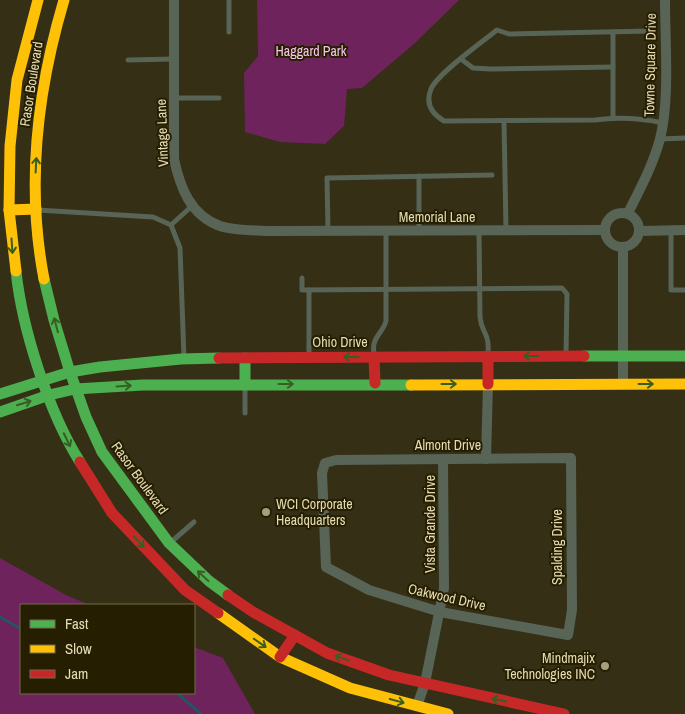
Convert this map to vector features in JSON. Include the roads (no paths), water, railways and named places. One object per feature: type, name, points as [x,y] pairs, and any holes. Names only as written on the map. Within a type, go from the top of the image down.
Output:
[{"type":"main road","name":"Rasor Boulevard","points":[[38,0],[17,80],[10,146],[9,210],[17,282],[30,341],[68,444],[112,513],[184,590],[280,657],[350,688],[448,714]]},
{"type":"main road","name":"Rasor Boulevard","points":[[64,0],[52,42],[39,115],[35,167],[36,210],[42,267],[54,320],[75,389],[100,450],[169,543],[209,581],[253,612],[327,653],[389,675],[564,714]]},
{"type":"main road","points":[[9,210],[36,210]]},
{"type":"main road","points":[[488,356],[488,384]]},
{"type":"main road","name":"Ohio Drive","points":[[0,394],[70,372],[100,367],[184,359],[685,356]]},
{"type":"main road","points":[[374,357],[375,383]]},
{"type":"main road","points":[[245,358],[245,384]]},
{"type":"main road","points":[[0,412],[75,389],[143,385],[375,383],[685,384]]},
{"type":"main road","points":[[154,558],[169,543]]},
{"type":"main road","points":[[280,657],[295,635]]},
{"type":"street","name":"Vintage Lane","points":[[174,0],[174,159],[184,194],[192,206],[204,217],[219,226],[270,231]]},
{"type":"street","name":"Towne Square Drive","points":[[628,214],[647,176],[660,139],[663,123],[665,0]]},
{"type":"street","points":[[618,213],[628,214],[635,217],[640,231],[635,242],[623,249],[611,243],[604,230],[609,219],[613,216],[618,213]]},
{"type":"street","name":"Memorial Lane","points":[[270,231],[604,230]]},
{"type":"street","points":[[640,231],[685,230]]},
{"type":"street","points":[[623,249],[623,384]]},
{"type":"street","points":[[486,459],[488,384]]},
{"type":"street","name":"Almont Drive","points":[[326,567],[322,473],[325,463],[336,460],[571,458]]},
{"type":"street","name":"Spalding Drive","points":[[568,635],[572,610],[571,458]]},
{"type":"street","name":"Vista Grande Drive","points":[[417,706],[425,683],[444,588],[443,459]]},
{"type":"street","name":"Oakwood Drive","points":[[326,567],[369,590],[440,612],[568,635]]},
{"type":"lane","points":[[229,0],[229,32]]},
{"type":"lane","points":[[650,31],[508,34],[497,30],[461,59],[432,88],[429,97],[430,110],[435,116],[444,121],[595,120],[613,117],[643,118],[663,123]]},
{"type":"lane","points":[[613,32],[613,117]]},
{"type":"lane","points":[[128,60],[174,59]]},
{"type":"lane","points":[[461,59],[473,68],[613,68]]},
{"type":"lane","points":[[174,98],[219,98]]},
{"type":"lane","points":[[504,121],[506,230]]},
{"type":"lane","points":[[660,139],[685,138]]},
{"type":"lane","points":[[328,230],[327,178],[492,175]]},
{"type":"lane","points":[[419,176],[419,231]]},
{"type":"lane","points":[[171,225],[192,206]]},
{"type":"lane","points":[[36,210],[153,217],[171,225],[180,248],[184,359]]},
{"type":"lane","points":[[671,230],[671,290],[685,290]]},
{"type":"lane","points":[[374,357],[374,343],[378,335],[385,328],[386,322],[386,231]]},
{"type":"lane","points":[[479,231],[481,329],[486,337],[488,356]]},
{"type":"lane","points":[[302,278],[302,290],[562,288],[567,294],[566,356]]},
{"type":"lane","points":[[309,290],[309,357]]},
{"type":"lane","points":[[245,384],[245,413]]},
{"type":"lane","points":[[169,543],[194,522]]},
{"type":"waterway","points":[[0,617],[20,628]]},
{"type":"waterway","points":[[178,694],[201,714]]},
{"type":"place","name":"WCI Corporate Headquarters","points":[[266,512]]},
{"type":"place","name":"Mindmajix Technologies INC","points":[[605,666]]},
{"type":"park label","name":"Haggard Park","points":[[311,51]]}]
